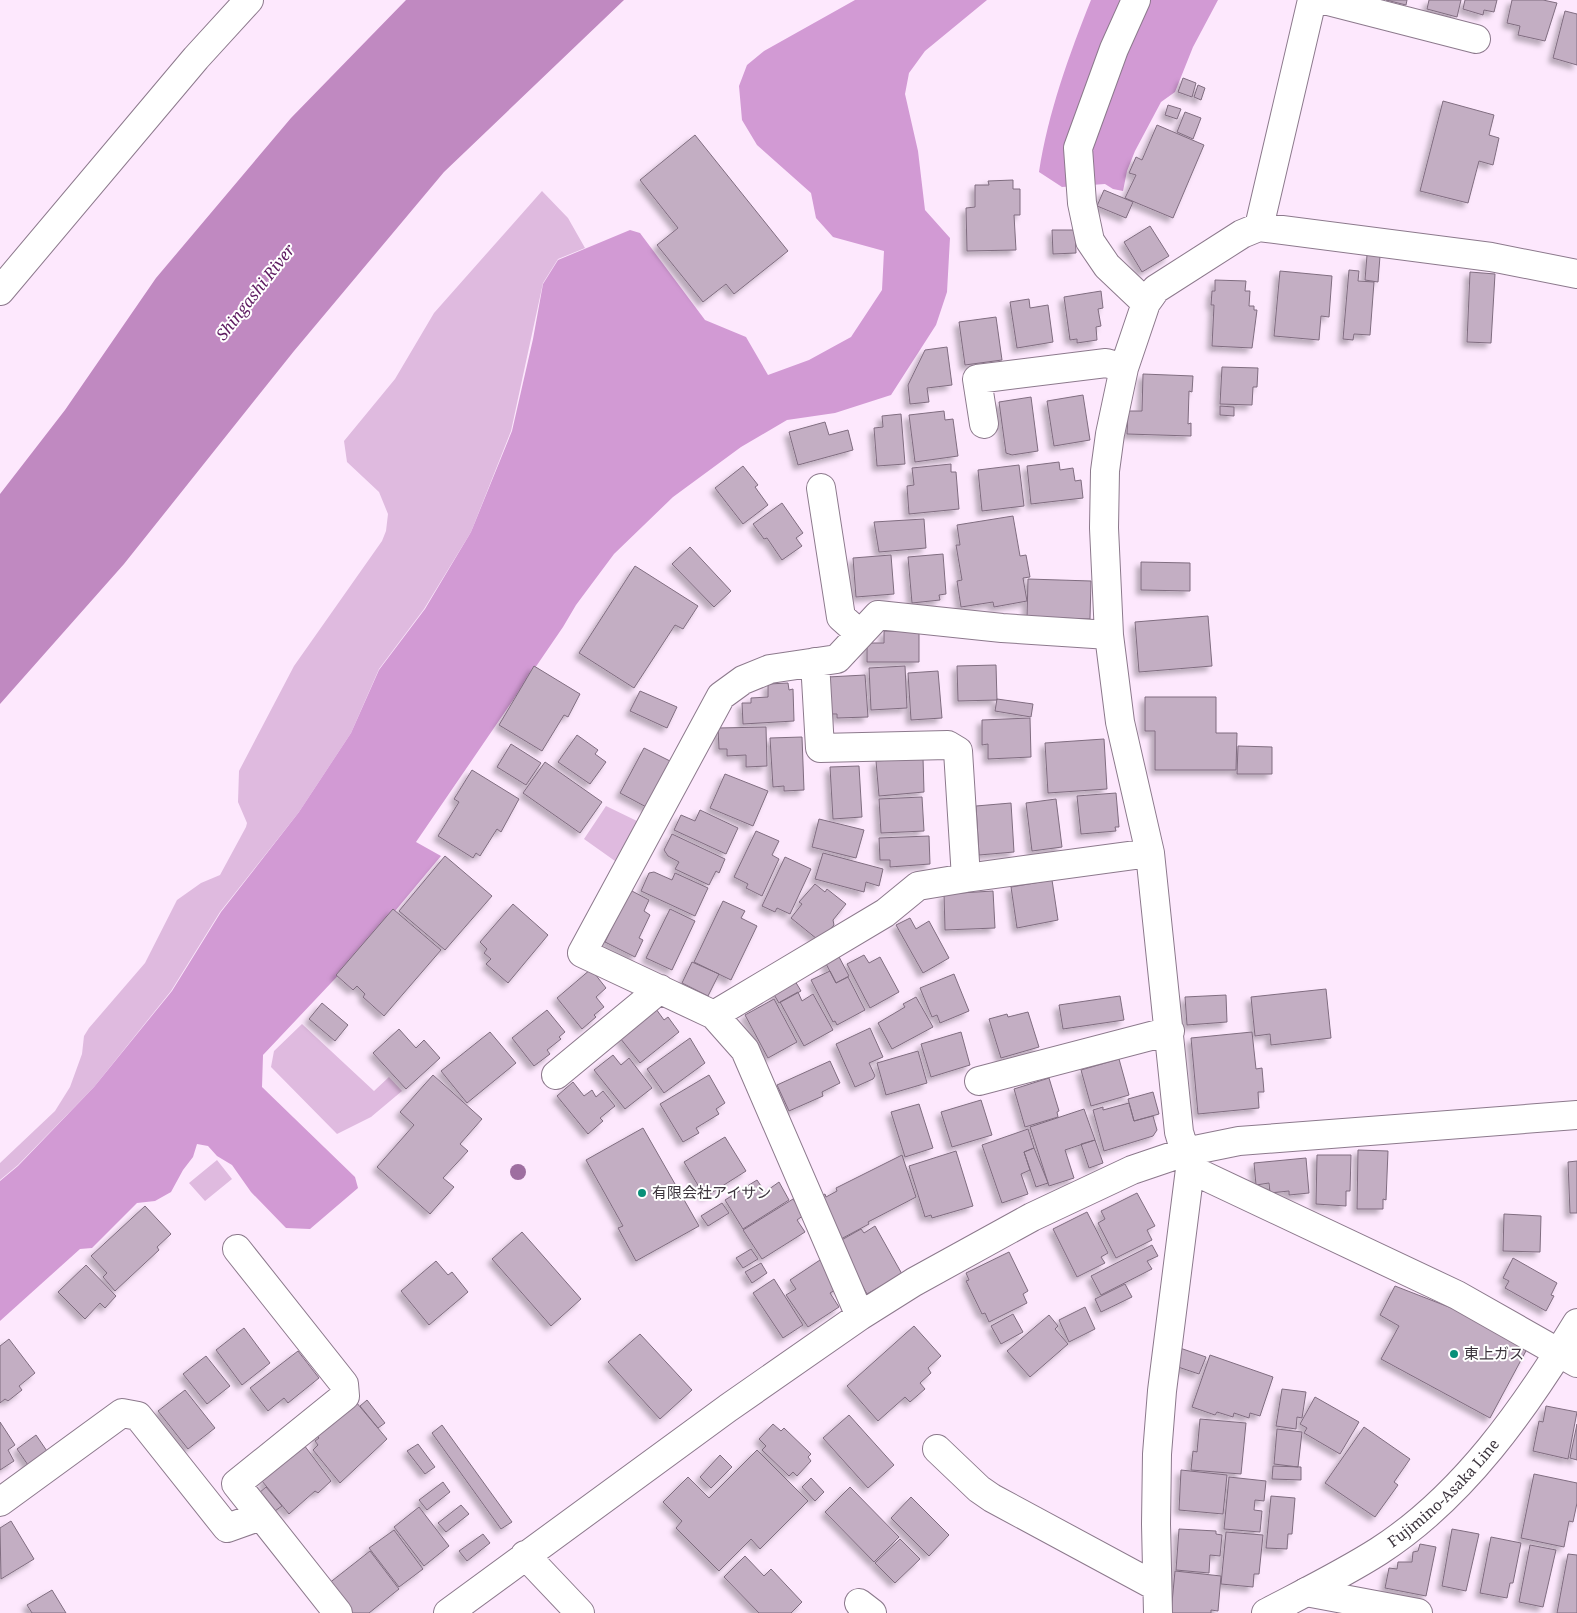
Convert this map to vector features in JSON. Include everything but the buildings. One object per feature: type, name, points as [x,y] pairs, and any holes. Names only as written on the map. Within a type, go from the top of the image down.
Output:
[{"type":"street","points":[[0,291],[196,58],[249,0]]},
{"type":"street","points":[[1136,0],[1114,48],[1078,148],[1082,203],[1090,240],[1107,266],[1146,303]]},
{"type":"street","points":[[1259,227],[1312,0]]},
{"type":"street","points":[[1324,0],[1476,39]]},
{"type":"street","points":[[1157,1600],[1156,1484],[1161,1400],[1187,1160],[1180,1132],[1150,853],[1120,722],[1109,636],[1104,528],[1105,472],[1110,434],[1124,368],[1146,303],[1156,290],[1242,234],[1259,227],[1491,257],[1577,274]]},
{"type":"street","points":[[984,424],[977,379],[1106,363],[1124,368]]},
{"type":"street","points":[[821,488],[841,617],[860,634]]},
{"type":"street","points":[[860,1316],[745,1050],[714,1015],[582,953],[721,696],[742,680],[770,669],[837,660],[878,615],[1002,628],[1109,636]]},
{"type":"street","points":[[815,662],[820,748],[948,745],[958,751],[966,878]]},
{"type":"street","points":[[714,1015],[885,913],[918,886],[1150,853]]},
{"type":"street","points":[[556,1075],[660,990]]},
{"type":"street","points":[[979,1081],[1170,1030]]},
{"type":"street","points":[[448,1613],[526,1554],[728,1408],[860,1316],[914,1282],[1040,1214],[1132,1170],[1187,1160],[1239,1142],[1577,1115]]},
{"type":"street","points":[[1187,1160],[1457,1295],[1568,1358]]},
{"type":"street","points":[[237,1249],[344,1384],[345,1396],[236,1484],[338,1613]]},
{"type":"street","name":"Fujimino-Asaka Line","points":[[1266,1613],[1380,1550],[1434,1507],[1470,1473],[1568,1358],[1577,1323]]},
{"type":"street","points":[[0,1502],[122,1414],[138,1416],[227,1528],[261,1516]]},
{"type":"street","points":[[937,1449],[979,1489],[992,1498],[1157,1600]]},
{"type":"street","points":[[526,1554],[580,1613]]},
{"type":"street","points":[[1306,1592],[1418,1613]]},
{"type":"shaded area","points":[[855,0],[987,0],[925,51],[909,73],[905,94],[918,151],[925,210],[950,238],[947,292],[936,325],[891,395],[835,413],[787,420],[741,447],[673,497],[614,554],[576,605],[563,627],[416,842],[441,856],[365,947],[263,1055],[262,1087],[355,1177],[358,1188],[310,1229],[286,1228],[251,1192],[232,1165],[217,1156],[208,1146],[197,1144],[193,1157],[183,1170],[171,1192],[155,1201],[137,1203],[92,1248],[80,1249],[0,1321],[0,1181],[18,1166],[94,1087],[172,991],[221,912],[299,812],[351,733],[379,670],[425,609],[471,532],[512,431],[533,339],[543,284],[558,260],[630,230],[640,233],[705,320],[746,337],[768,375],[809,360],[851,337],[882,290],[884,251],[833,237],[816,218],[811,193],[757,145],[742,120],[739,86],[747,65],[764,51]]},
{"type":"shaded area","points":[[1091,0],[1218,0],[1193,47],[1175,92],[1161,102],[1135,151],[1127,171],[1123,191],[1113,189],[1105,184],[1062,187],[1039,172],[1048,128],[1060,85]]},
{"type":"shaded area","points":[[542,191],[568,218],[585,248],[558,259],[543,283],[511,431],[471,532],[424,609],[379,669],[351,733],[299,812],[220,912],[171,991],[94,1087],[18,1165],[0,1180],[0,1163],[55,1111],[70,1087],[82,1054],[84,1036],[145,963],[177,900],[201,883],[220,875],[247,823],[238,802],[239,771],[294,666],[382,541],[386,531],[388,514],[379,492],[347,462],[344,441],[395,379],[434,313]]},
{"type":"shaded area","points":[[606,806],[637,821],[615,861],[584,839]]},
{"type":"shaded area","points":[[302,1024],[374,1091],[389,1077],[402,1091],[371,1117],[337,1134],[271,1067],[274,1051]]},
{"type":"shaded area","points":[[217,1160],[232,1179],[205,1201],[189,1183]]},
{"type":"water","name":"Shingashi River","points":[[406,0],[624,0],[444,172],[294,351],[124,564],[0,704],[0,494],[65,410],[156,278],[291,118]]},
{"type":"place","name":"有限会社アイサン","points":[[642,1193]]},
{"type":"place","name":"東上ガス","points":[[1454,1354]]}]
